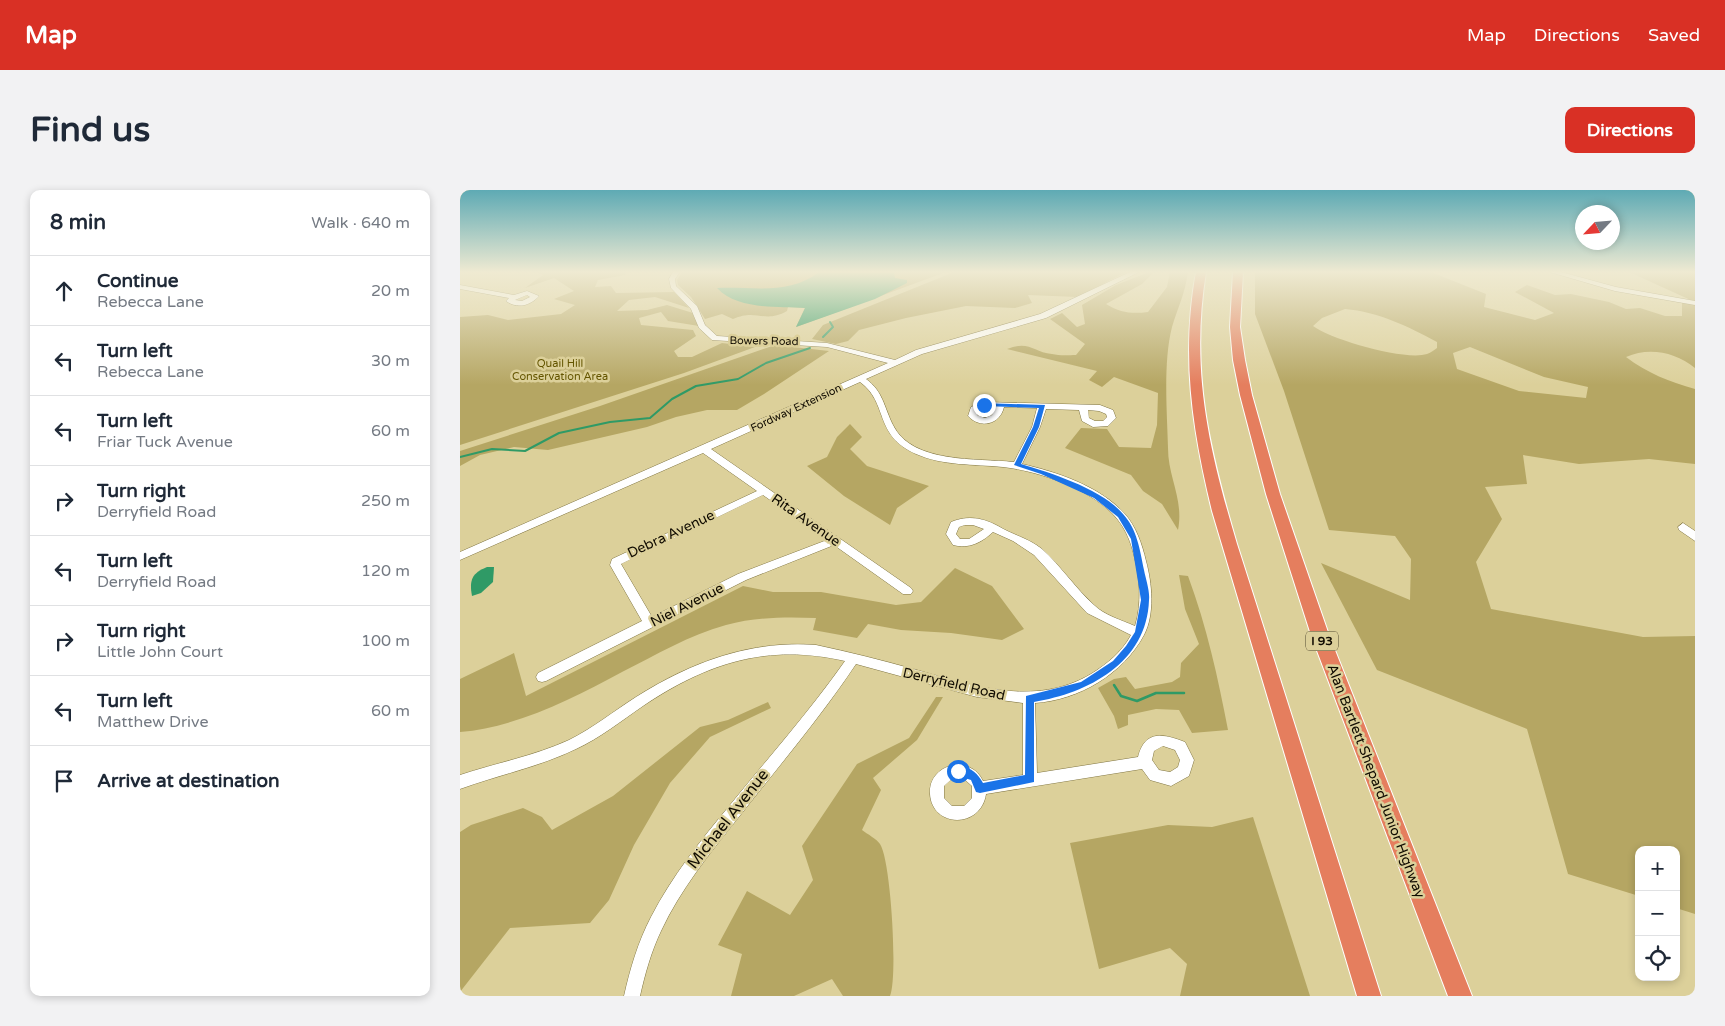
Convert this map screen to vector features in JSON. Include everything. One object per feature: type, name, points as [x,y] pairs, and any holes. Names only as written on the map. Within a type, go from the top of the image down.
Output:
[{"type":"highway","points":[[1195,310],[1194,363],[1197,406],[1209,472],[1227,537],[1369,996]]},
{"type":"highway","name":"Alan Bartlett Shepard Junior Highway","points":[[1236,310],[1235,327],[1246,395],[1273,494],[1320,635],[1460,996]]},
{"type":"street","name":"Bowers Road","points":[[695,310],[702,326],[715,338],[827,344],[895,362]]},
{"type":"street","name":"Fordway Extension","points":[[460,556],[704,449],[895,362],[945,342],[1043,316],[1056,310]]},
{"type":"street","name":"Derryfield Road","points":[[460,782],[566,748],[676,680],[733,657],[761,651],[790,648],[816,650],[983,693],[1029,698],[1072,689],[1095,678],[1123,656],[1139,633],[1144,611],[1145,588],[1136,544],[1126,522],[1114,508],[1096,496],[1043,473],[1017,465],[946,459],[918,452],[907,446],[889,429],[876,391],[860,378]]},
{"type":"street","points":[[1000,405],[1083,408]]},
{"type":"street","points":[[1017,465],[1036,427],[1042,406]]},
{"type":"street","name":"Rita Avenue","points":[[704,449],[907,591]]},
{"type":"street","name":"Debra Avenue","points":[[650,624],[616,562],[764,491]]},
{"type":"street","points":[[992,527],[1017,538],[1038,552],[1091,610],[1106,619],[1139,633]]},
{"type":"street","points":[[1683,527],[1695,537]]},
{"type":"street","name":"Niel Avenue","points":[[542,678],[761,568],[835,541]]},
{"type":"street","name":"Michael Avenue","points":[[632,996],[642,953],[666,901],[701,853],[833,688],[853,659]]},
{"type":"street","points":[[1029,698],[1030,779]]},
{"type":"street","points":[[980,788],[1145,762]]},
{"type":"green space","name":"Quail Hill Conservation Area","points":[[568,310],[682,310],[693,313],[699,326],[668,321],[661,312],[639,318],[641,325],[693,330],[696,336],[674,351],[678,357],[692,357],[722,343],[755,347],[684,373],[460,445],[460,317],[488,315],[508,320],[561,314]]},
{"type":"green space","points":[[699,310],[787,310],[779,315],[772,316],[748,315],[733,319],[722,314],[705,319]]},
{"type":"green space","points":[[804,310],[843,310],[796,327]]},
{"type":"green space","points":[[861,310],[948,310],[859,330],[848,341],[836,344],[812,339],[823,325]]},
{"type":"green space","points":[[1083,310],[1119,310],[1137,313],[1148,312],[1150,310],[1178,310],[1172,327],[1167,355],[1166,403],[1170,469],[1179,508],[1178,530],[1162,504],[1143,491],[1131,475],[1065,448],[1081,428],[1107,429],[1119,447],[1151,448],[1157,425],[1158,393],[1114,377],[1102,387],[1089,380],[1097,371],[1007,349],[1026,346],[1055,355],[1076,355],[1085,344],[1050,319],[1062,313],[1077,327],[1085,324]]},
{"type":"green space","points":[[1255,310],[1343,310],[1322,318],[1313,326],[1322,332],[1369,348],[1403,355],[1417,355],[1427,354],[1437,348],[1437,342],[1404,325],[1370,313],[1349,310],[1494,310],[1535,320],[1554,313],[1548,310],[1645,310],[1665,316],[1682,316],[1682,310],[1695,310],[1695,368],[1679,358],[1662,353],[1644,352],[1626,357],[1642,368],[1659,376],[1695,389],[1695,464],[1649,459],[1579,464],[1523,455],[1527,484],[1485,487],[1502,519],[1476,562],[1491,609],[1643,637],[1695,636],[1695,914],[1680,909],[1680,846],[1635,846],[1635,895],[1568,874],[1527,729],[1377,670],[1321,563],[1410,600],[1411,559],[1395,536],[1329,530],[1284,391]],"holes":[[[1470,347],[1544,377],[1588,387],[1586,398],[1519,391],[1457,369],[1453,353]]]},
{"type":"green space","points":[[775,345],[829,351],[737,410],[707,410],[676,417],[647,427],[548,450],[514,447],[480,455],[460,466],[460,451],[600,406]]},
{"type":"green space","points":[[850,424],[862,437],[850,449],[867,466],[929,486],[897,508],[890,525],[844,496],[807,466],[827,457],[837,437]]},
{"type":"green space","points":[[955,568],[992,586],[1024,629],[1002,640],[951,633],[901,630],[868,624],[857,638],[813,630],[816,618],[770,618],[737,622],[712,629],[686,640],[564,702],[544,710],[502,724],[460,732],[460,679],[514,653],[526,696],[743,586],[773,592],[821,592],[896,605],[921,602]]},
{"type":"green space","points":[[1179,575],[1188,576],[1201,614],[1228,730],[1192,733],[1179,710],[1156,709],[1128,715],[1128,725],[1118,729],[1114,716],[1098,688],[1114,679],[1126,677],[1135,689],[1172,682],[1180,677],[1181,663],[1199,644],[1185,609]]},
{"type":"green space","points":[[936,697],[943,697],[917,740],[873,778],[881,790],[862,830],[880,844],[884,854],[892,919],[893,967],[890,996],[843,996],[832,979],[794,996],[731,996],[742,954],[718,945],[747,891],[790,915],[813,880],[802,846],[857,764],[909,738]]},
{"type":"green space","points":[[768,702],[771,708],[710,737],[670,783],[634,845],[609,900],[590,923],[510,928],[460,992],[460,832],[471,825],[523,808],[542,817],[552,830],[613,796],[700,727],[728,720]]},
{"type":"green space","points":[[1253,817],[1310,996],[1180,996],[1187,964],[1170,948],[1099,969],[1070,843],[1168,825],[1212,827]]},
{"type":"shaded area","points":[[804,310],[845,310],[796,327]]},
{"type":"shaded area","points":[[487,567],[494,567],[493,582],[481,593],[472,596],[471,581],[478,572]]},
{"type":"waterway","points":[[823,337],[833,327],[830,322]]},
{"type":"waterway","points":[[460,457],[492,449],[525,451],[559,433],[610,422],[650,418],[672,399],[696,386],[738,379],[766,363],[810,348]]},
{"type":"waterway","points":[[1114,685],[1121,696],[1137,701],[1156,693],[1184,693]]},
{"type":"route","points":[[958,771],[971,774],[977,780],[980,788],[1030,779],[1029,698],[1052,695],[1084,685],[1116,663],[1130,649],[1139,633],[1145,600],[1145,588],[1138,549],[1131,529],[1121,515],[1096,496],[1033,469],[1017,465],[1036,427],[1042,406],[984,405]]}]
